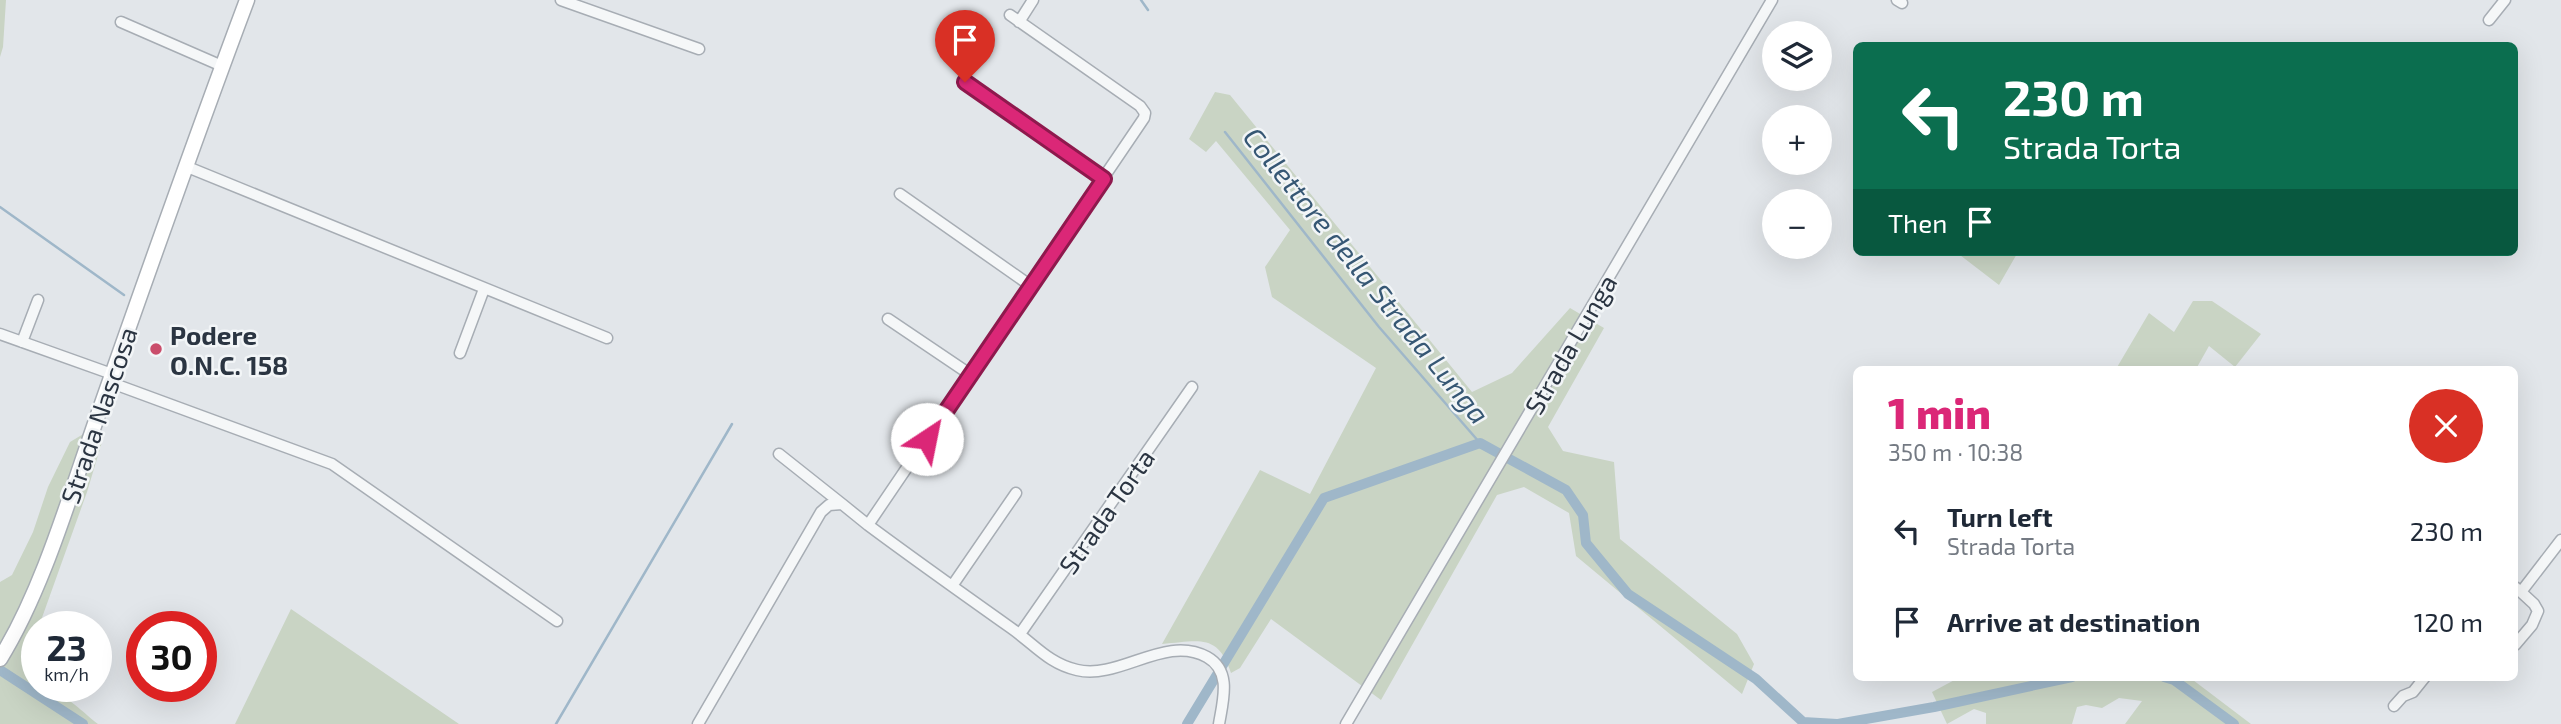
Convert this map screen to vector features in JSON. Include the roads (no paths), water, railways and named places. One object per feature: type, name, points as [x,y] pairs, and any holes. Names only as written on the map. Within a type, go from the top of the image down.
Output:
[{"type":"street","name":"Strada Nascosa","points":[[0,659],[21,622],[39,577],[247,0]]},
{"type":"street","points":[[561,0],[699,49]]},
{"type":"street","points":[[868,525],[1143,121],[1144,110],[1014,18],[1033,0]]},
{"type":"street","name":"Strada Lunga","points":[[1346,724],[1772,0]]},
{"type":"street","points":[[2489,20],[2505,0]]},
{"type":"street","points":[[121,22],[222,66]]},
{"type":"street","points":[[965,82],[1104,179]]},
{"type":"street","points":[[185,166],[607,338]]},
{"type":"street","points":[[900,194],[1031,286]]},
{"type":"street","points":[[460,353],[484,289]]},
{"type":"street","points":[[22,342],[38,300]]},
{"type":"street","points":[[888,319],[971,375]]},
{"type":"street","points":[[0,334],[332,464],[557,621]]},
{"type":"street","name":"Strada Torta","points":[[1020,634],[1192,387]]},
{"type":"street","points":[[779,454],[868,525],[1020,634],[1053,662],[1086,672],[1106,671],[1172,652],[1194,652],[1215,662],[1223,676],[1224,688],[1219,724]]},
{"type":"street","points":[[952,586],[1016,493]]},
{"type":"street","points":[[698,724],[821,512],[830,505],[842,504]]},
{"type":"street","points":[[2518,641],[2537,618],[2538,611],[2518,590],[2561,540]]},
{"type":"street","points":[[2394,706],[2403,695],[2413,692],[2422,681]]},
{"type":"waterway","name":"Collettore della Strada Lunga","points":[[1141,0],[1148,10]]},
{"type":"waterway","name":"Collettore della Strada Lunga","points":[[1225,132],[1379,327],[1480,443]]},
{"type":"waterway","points":[[0,207],[124,295]]},
{"type":"waterway","points":[[556,724],[732,424]]},
{"type":"waterway","points":[[1187,724],[1324,498],[1480,443],[1566,490],[1583,515],[1586,543],[1628,594],[1756,679],[1803,722],[1837,724]]},
{"type":"waterway","points":[[0,670],[83,724]]},
{"type":"waterway","points":[[1838,724],[1934,707],[2054,681]]},
{"type":"waterway","points":[[2175,681],[2234,724]]},
{"type":"place","name":"Podere O.N.C. 158","points":[[156,349]]}]
